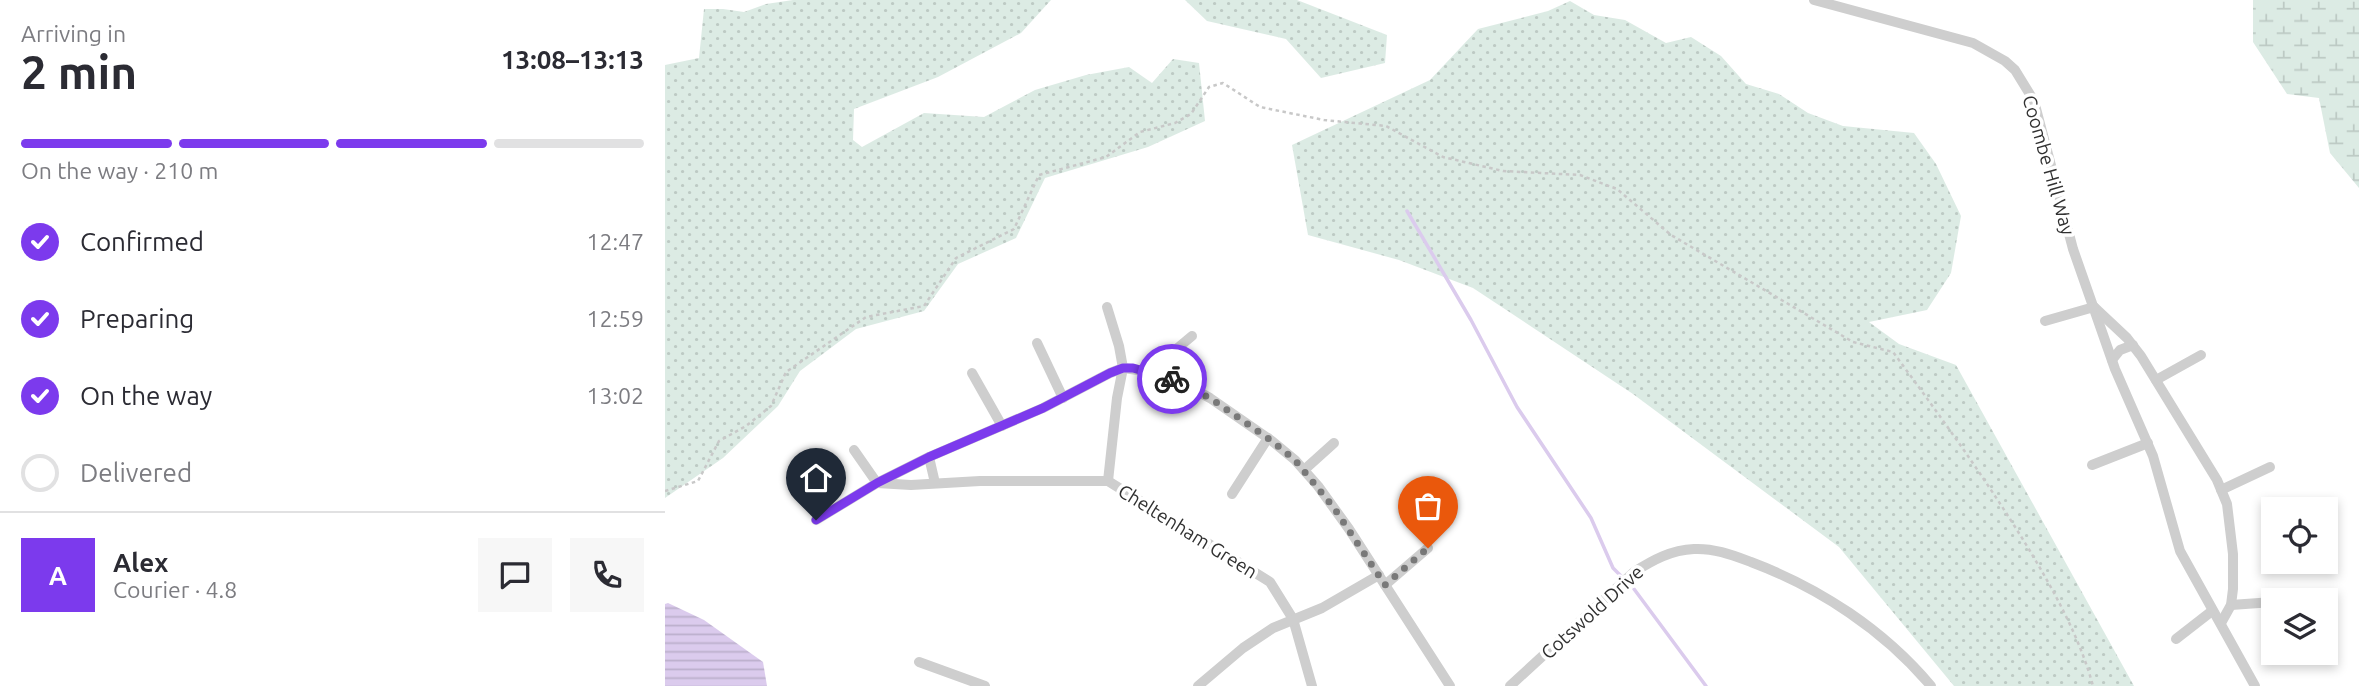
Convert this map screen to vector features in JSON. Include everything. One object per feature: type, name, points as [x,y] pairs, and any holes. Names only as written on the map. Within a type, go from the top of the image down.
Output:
[{"type":"street","name":"Coombe Hill Way","points":[[1814,0],[1973,43],[2005,61],[2015,70],[2034,101],[2073,249],[2112,359],[2148,443],[2180,551],[2255,686]]},
{"type":"street","points":[[1107,307],[1123,368],[1108,481]]},
{"type":"street","name":"Coombe Hill Way","points":[[2094,307],[2133,345],[2227,504],[2233,554],[2231,605],[2221,623]]},
{"type":"street","points":[[2045,321],[2094,307]]},
{"type":"street","points":[[1159,375],[1167,359],[1192,336]]},
{"type":"street","points":[[1037,343],[1063,398]]},
{"type":"street","points":[[2112,359],[2120,350],[2133,345]]},
{"type":"street","points":[[2156,380],[2201,355]]},
{"type":"street","points":[[816,520],[877,483],[929,457],[1002,426],[1123,368],[1133,368],[1182,383],[1210,398],[1268,438],[1304,471],[1342,518],[1450,686]]},
{"type":"street","points":[[972,373],[1002,426]]},
{"type":"street","points":[[1232,494],[1268,438]]},
{"type":"street","points":[[1304,471],[1334,443]]},
{"type":"street","points":[[2092,465],[2148,443]]},
{"type":"street","points":[[854,450],[877,483]]},
{"type":"street","points":[[929,457],[935,484]]},
{"type":"street","points":[[2221,490],[2270,467]]},
{"type":"street","name":"Cheltenham Green","points":[[877,483],[911,485],[1037,480],[1108,481],[1270,582],[1283,598],[1293,620],[1312,686]]},
{"type":"street","points":[[1198,686],[1243,648],[1273,628],[1382,580],[1428,548]]},
{"type":"street","name":"Cotswold Drive","points":[[1510,686],[1634,572],[1652,560],[1691,549],[1719,551],[1778,572],[1858,618],[1889,643],[1931,686]]},
{"type":"street","points":[[2231,605],[2261,604]]},
{"type":"street","points":[[2176,639],[2212,611]]},
{"type":"street","points":[[919,662],[985,686]]},
{"type":"path","points":[[665,491],[698,481],[719,441],[746,426],[771,406],[786,372],[866,317],[924,306],[956,258],[1014,229],[1039,175],[1107,157],[1140,132],[1175,123],[1191,114],[1209,87],[1223,83],[1260,107],[1324,120],[1386,126],[1443,157],[1503,172],[1580,175],[1617,189],[1671,235],[1853,342],[1893,352],[2011,520],[2052,588],[2086,660],[2092,686]]},
{"type":"green space","points":[[793,0],[1051,0],[1021,33],[938,77],[854,109],[853,140],[862,147],[924,113],[984,117],[1035,90],[1086,75],[1129,67],[1152,83],[1173,59],[1199,63],[1205,121],[1148,147],[1045,178],[1016,238],[958,264],[924,311],[856,329],[800,371],[778,406],[723,458],[665,498],[665,65],[699,58],[704,9],[744,12],[766,4]]},
{"type":"green space","points":[[1185,0],[1297,0],[1387,35],[1385,63],[1321,78],[1286,39],[1207,21]]},
{"type":"green space","points":[[2253,0],[2359,0],[2359,188],[2330,153],[2319,98],[2287,94],[2253,42]]},
{"type":"green space","points":[[1570,1],[1594,15],[1625,20],[1666,43],[1691,37],[1721,56],[1746,84],[1779,94],[1808,113],[1843,126],[1914,133],[1936,164],[1961,216],[1951,273],[1927,310],[1869,322],[1899,344],[1956,365],[2134,686],[1954,686],[1839,547],[1633,394],[1473,288],[1399,260],[1308,235],[1292,145],[1430,80],[1478,29],[1548,11]]},
{"type":"shaded area","points":[[665,604],[704,620],[763,662],[767,686],[665,686]]},
{"type":"waterway","points":[[1407,211],[1471,320],[1517,407],[1591,518],[1613,568],[1634,589],[1706,686]]},
{"type":"way so far","points":[[1172,379],[1210,398],[1295,460],[1334,508],[1385,585],[1428,548]]},
{"type":"route","points":[[816,520],[877,483],[929,457],[1043,408],[1110,373],[1123,368],[1133,368],[1172,379]]}]
